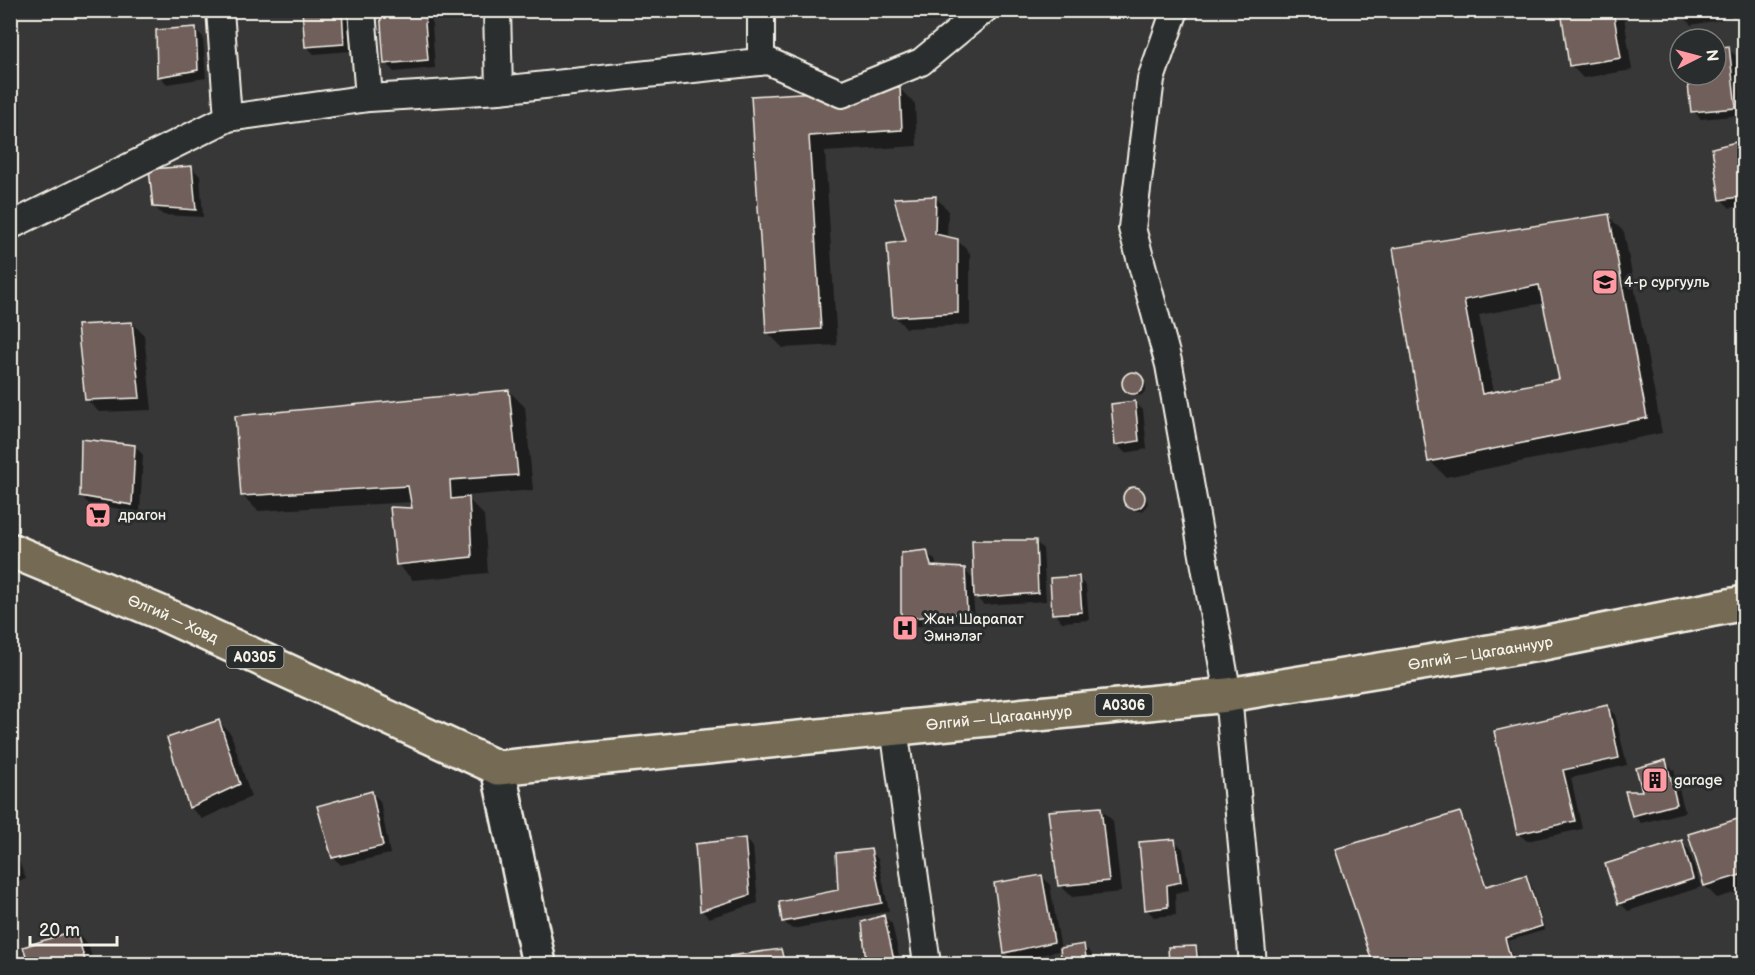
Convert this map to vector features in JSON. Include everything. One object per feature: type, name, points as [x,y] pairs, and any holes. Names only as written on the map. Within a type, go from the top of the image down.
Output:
[{"type":"highway","name":"Өлгий — Ховд","points":[[10,550],[159,612],[498,768]]},
{"type":"highway","name":"Өлгий — Цагааннуур","points":[[498,768],[1228,695],[1538,644],[1744,603]]},
{"type":"main road","points":[[498,768],[539,964]]},
{"type":"street","points":[[220,10],[228,118]]},
{"type":"street","points":[[362,10],[369,98]]},
{"type":"street","points":[[497,10],[499,90]]},
{"type":"street","points":[[761,10],[761,62]]},
{"type":"street","points":[[10,226],[228,118],[369,98],[499,90],[768,61],[842,94],[921,62],[984,10]]},
{"type":"street","points":[[1175,10],[1151,79],[1132,228],[1169,365],[1228,695],[1253,964]]},
{"type":"street","points":[[894,728],[927,964]]},
{"type":"building","points":[[302,10],[342,10],[344,44],[305,47]]},
{"type":"building","points":[[380,10],[424,10],[428,60],[384,64]]},
{"type":"building","points":[[1561,10],[1613,10],[1621,58],[1569,66]]},
{"type":"building","points":[[1680,10],[1720,10],[1681,17]]},
{"type":"building","points":[[196,27],[198,70],[157,77],[156,30]]},
{"type":"building","points":[[1728,46],[1736,108],[1691,112],[1688,87],[1728,87]]},
{"type":"building","points":[[900,87],[902,130],[809,136],[821,329],[766,333],[751,96]]},
{"type":"building","points":[[1744,140],[1744,196],[1720,200],[1712,148]]},
{"type":"building","points":[[192,166],[196,210],[153,207],[149,169]]},
{"type":"building","points":[[936,196],[935,234],[958,239],[958,313],[893,317],[887,244],[906,241],[894,198]]},
{"type":"building","points":[[1609,214],[1647,418],[1428,462],[1393,248]],"holes":[[[1539,285],[1559,379],[1482,394],[1464,300]]]},
{"type":"building","points":[[132,322],[140,398],[85,400],[77,325]]},
{"type":"building","points":[[1133,372],[1141,375],[1144,383],[1141,391],[1133,394],[1125,391],[1122,383],[1125,375]]},
{"type":"building","points":[[509,390],[518,475],[450,480],[451,499],[469,497],[472,557],[396,565],[390,507],[412,508],[408,486],[241,496],[235,416]]},
{"type":"building","points":[[1135,401],[1139,441],[1115,445],[1111,404]]},
{"type":"building","points":[[81,439],[135,445],[132,505],[80,496]]},
{"type":"building","points":[[1134,487],[1142,490],[1145,498],[1142,506],[1134,509],[1126,506],[1123,498],[1126,490]]},
{"type":"building","points":[[972,540],[1036,540],[1038,593],[974,598]]},
{"type":"building","points":[[927,550],[931,566],[965,568],[967,613],[901,619],[901,553]]},
{"type":"building","points":[[1079,576],[1082,612],[1052,614],[1050,578]]},
{"type":"building","points":[[1608,705],[1619,758],[1563,770],[1575,821],[1517,834],[1494,731]]},
{"type":"building","points":[[219,720],[240,784],[189,808],[167,738]]},
{"type":"building","name":"garage","points":[[1666,760],[1677,804],[1632,816],[1625,791],[1642,791],[1636,768]]},
{"type":"building","points":[[372,791],[383,846],[332,858],[317,806]]},
{"type":"building","points":[[1101,807],[1109,881],[1058,886],[1048,811]]},
{"type":"building","points":[[1460,812],[1486,886],[1526,875],[1542,926],[1505,938],[1512,964],[1373,964],[1335,849]]},
{"type":"building","points":[[1744,817],[1744,874],[1704,886],[1688,834]]},
{"type":"building","points":[[745,838],[750,895],[700,911],[695,844]]},
{"type":"building","points":[[1175,839],[1181,882],[1167,885],[1168,907],[1145,910],[1139,842]]},
{"type":"building","points":[[1682,840],[1693,879],[1618,904],[1605,864]]},
{"type":"building","points":[[871,849],[882,903],[782,922],[779,902],[838,890],[836,853]]},
{"type":"building","points":[[1042,875],[1054,942],[1004,953],[994,883]]},
{"type":"building","points":[[884,915],[894,960],[866,963],[862,922]]},
{"type":"building","points":[[76,930],[86,964],[29,964],[23,947]]},
{"type":"building","points":[[1084,944],[1087,964],[1062,964],[1060,948]]},
{"type":"building","points":[[1196,946],[1198,964],[1169,964],[1168,947]]},
{"type":"building","points":[[781,949],[785,964],[730,964],[730,956]]},
{"type":"place","name":"4-р сургууль","points":[[1605,282]]},
{"type":"place","name":"драгон","points":[[98,515]]},
{"type":"place","name":"Жан Шарапат Эмнэлэг","points":[[905,628]]},
{"type":"place","name":"garage","points":[[1655,780]]}]
